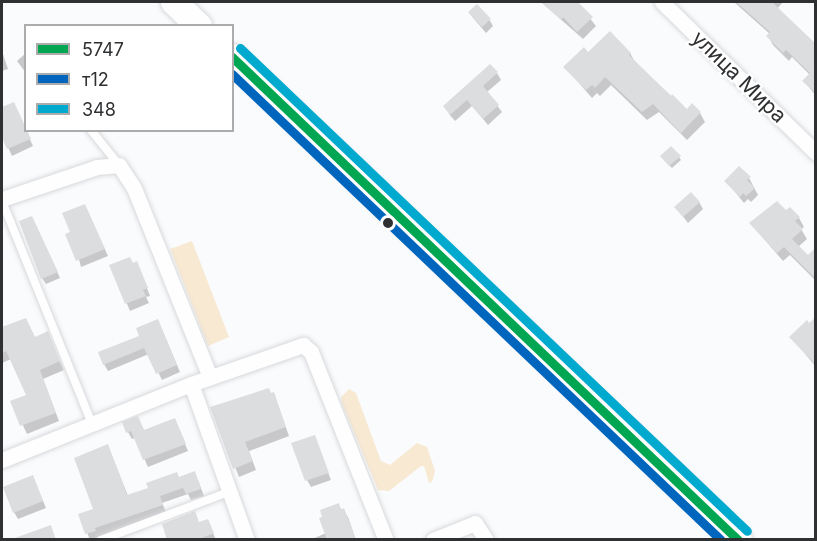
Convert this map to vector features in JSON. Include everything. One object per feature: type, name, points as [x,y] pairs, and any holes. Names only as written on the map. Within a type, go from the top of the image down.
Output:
[{"type":"highway","points":[[174,2],[197,24]]},
{"type":"highway","points":[[234,59],[739,540]]},
{"type":"street","name":"улица Мира","points":[[662,2],[816,153]]},
{"type":"street","points":[[2,200],[97,167],[119,165],[134,188],[210,378]]},
{"type":"street","points":[[2,460],[190,384],[303,345],[311,352],[386,540]]},
{"type":"street","points":[[190,384],[247,540]]},
{"type":"street","points":[[434,540],[475,523],[486,540]]},
{"type":"lane","points":[[93,132],[119,165]]},
{"type":"lane","points":[[2,200],[92,424]]},
{"type":"lane","points":[[102,540],[229,492]]},
{"type":"shaded area","points":[[192,241],[229,337],[208,346],[170,249]]},
{"type":"shaded area","points":[[349,389],[356,393],[381,461],[390,465],[417,443],[427,447],[435,471],[432,482],[429,483],[424,466],[421,466],[389,491],[378,490],[342,404],[341,397]]},
{"type":"building","points":[[542,2],[578,2],[593,17],[577,32],[563,17],[561,20]]},
{"type":"building","points":[[736,2],[772,2],[816,44],[816,93],[802,81],[810,73],[786,50],[783,53],[766,36],[770,32]]},
{"type":"building","points":[[477,4],[491,19],[482,27],[468,12]]},
{"type":"building","points":[[610,31],[631,53],[629,55],[671,96],[672,94],[687,109],[692,103],[701,112],[681,133],[653,104],[642,112],[605,77],[595,88],[592,85],[586,90],[563,67],[584,47],[588,52]]},
{"type":"building","points":[[490,64],[498,72],[483,86],[499,105],[483,119],[467,100],[450,115],[443,106]]},
{"type":"building","points":[[14,102],[24,124],[24,132],[28,132],[31,139],[7,149],[2,138],[2,107]]},
{"type":"building","points":[[671,146],[681,156],[669,166],[660,156]]},
{"type":"building","points":[[739,166],[751,177],[747,180],[755,188],[746,196],[743,193],[740,197],[724,181]]},
{"type":"building","points":[[691,192],[700,202],[683,217],[674,207]]},
{"type":"building","points":[[777,201],[786,210],[790,207],[800,217],[795,221],[803,229],[792,239],[808,255],[816,247],[816,279],[784,247],[777,253],[749,223]]},
{"type":"building","points":[[85,204],[105,249],[76,261],[65,234],[70,232],[62,213]]},
{"type":"building","points":[[32,216],[58,272],[41,279],[19,221]]},
{"type":"building","points":[[130,257],[133,263],[137,261],[148,288],[143,290],[146,296],[125,304],[109,265]]},
{"type":"building","points":[[816,317],[816,365],[789,337],[807,320],[809,323]]},
{"type":"building","points":[[26,318],[35,337],[48,331],[60,361],[40,370],[56,413],[20,426],[10,401],[26,395],[6,351],[2,353],[2,327]]},
{"type":"building","points":[[158,319],[177,365],[156,374],[144,348],[103,365],[98,352],[139,336],[136,328]]},
{"type":"building","points":[[269,388],[271,393],[274,392],[286,427],[245,442],[253,461],[233,469],[210,407]]},
{"type":"building","points":[[138,416],[144,430],[175,418],[186,444],[143,460],[131,431],[126,433],[122,422]]},
{"type":"building","points":[[315,435],[329,473],[305,481],[291,443]]},
{"type":"building","points":[[108,444],[127,495],[148,488],[146,483],[177,472],[179,477],[195,471],[201,489],[186,494],[183,488],[160,496],[163,505],[95,528],[96,531],[85,534],[78,514],[93,509],[74,458]]},
{"type":"building","points":[[33,475],[43,501],[13,513],[3,487]]},
{"type":"building","points":[[339,503],[341,510],[344,508],[356,540],[327,540],[319,518],[322,517],[320,510]]},
{"type":"building","points":[[195,511],[199,522],[208,519],[214,533],[197,540],[167,540],[162,524]]},
{"type":"building","points":[[51,525],[56,540],[16,540],[15,538]]},
{"type":"transit line","name":"348","points":[[240,48],[747,531]]},
{"type":"transit line","name":"5747","points":[[234,59],[738,540]]},
{"type":"transit line","name":"т12","points":[[234,76],[721,540]]}]
